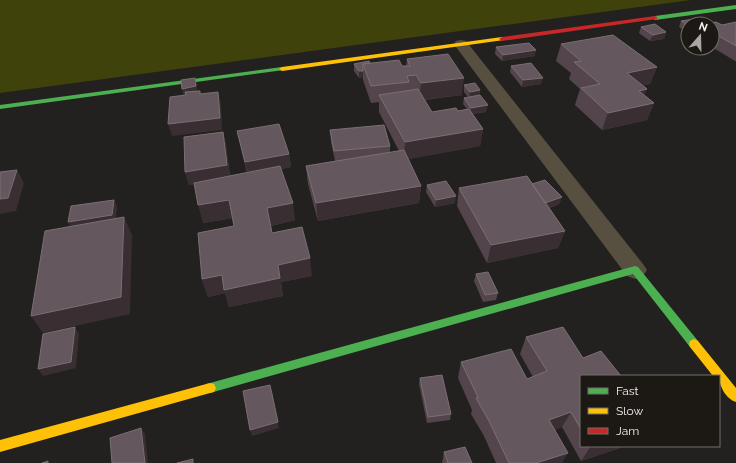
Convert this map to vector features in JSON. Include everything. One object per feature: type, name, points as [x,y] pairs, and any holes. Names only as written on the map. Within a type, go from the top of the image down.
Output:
[{"type":"street","points":[[0,107],[736,7]]},
{"type":"street","points":[[461,44],[635,270],[719,375]]},
{"type":"street","points":[[0,446],[635,270]]},
{"type":"street","points":[[720,377],[736,397]]},
{"type":"shaded area","points":[[0,0],[691,0],[0,93]]},
{"type":"building","points":[[736,22],[736,46],[720,37],[720,24],[722,25]]},
{"type":"building","points":[[655,24],[666,32],[653,35],[641,27]]},
{"type":"building","points":[[613,35],[657,67],[627,73],[647,89],[639,91],[654,103],[608,113],[581,88],[600,84],[574,62],[581,61],[561,44]]},
{"type":"building","points":[[529,43],[536,50],[503,55],[496,47]]},
{"type":"building","points":[[448,54],[464,78],[421,83],[416,75],[407,76],[409,82],[371,86],[363,64],[399,60],[402,66],[410,66],[407,59]]},
{"type":"building","points":[[369,61],[370,63],[363,64],[363,71],[359,71],[354,64]]},
{"type":"building","points":[[531,63],[543,78],[523,80],[511,66]]},
{"type":"building","points":[[195,78],[196,86],[182,89],[181,80]]},
{"type":"building","points":[[475,83],[480,90],[470,92],[464,85]]},
{"type":"building","points":[[418,89],[432,112],[456,108],[458,111],[469,109],[483,129],[405,142],[379,95]]},
{"type":"building","points":[[200,91],[200,94],[218,92],[220,118],[168,124],[170,97],[186,95],[185,92]]},
{"type":"building","points":[[480,95],[488,105],[471,108],[464,98]]},
{"type":"building","points":[[279,124],[289,154],[245,162],[237,131]]},
{"type":"building","points":[[384,125],[390,146],[334,151],[330,130]]},
{"type":"building","points":[[223,132],[227,165],[185,172],[184,137]]},
{"type":"building","points":[[404,150],[421,186],[316,203],[306,166]]},
{"type":"building","points":[[280,166],[293,203],[267,208],[272,233],[302,227],[310,258],[278,265],[280,278],[224,290],[222,275],[202,279],[198,233],[234,226],[229,200],[198,205],[194,183]]},
{"type":"building","points":[[17,170],[8,198],[0,199],[0,172]]},
{"type":"building","points":[[527,176],[565,231],[491,245],[459,188]]},
{"type":"building","points":[[545,180],[562,197],[545,203],[532,184]]},
{"type":"building","points":[[446,181],[456,196],[436,200],[427,185]]},
{"type":"building","points":[[114,200],[112,215],[68,222],[71,206]]},
{"type":"building","points":[[124,217],[121,297],[31,316],[45,231]]},
{"type":"building","points":[[488,272],[498,293],[485,295],[476,274]]},
{"type":"building","points":[[75,327],[71,362],[38,369],[43,334]]},
{"type":"building","points":[[563,327],[583,358],[601,351],[620,375],[580,375],[580,427],[571,412],[549,420],[568,453],[536,463],[509,463],[476,398],[478,397],[461,362],[511,349],[527,379],[547,371],[526,337]]},
{"type":"building","points":[[442,375],[451,414],[428,417],[420,378]]},
{"type":"building","points":[[270,385],[278,422],[250,430],[243,391]]},
{"type":"building","points":[[141,428],[145,463],[112,463],[110,438]]},
{"type":"building","points":[[465,447],[472,463],[448,463],[444,452]]},
{"type":"building","points":[[193,459],[193,463],[177,463]]},
{"type":"traffic: fast","points":[[655,18],[736,7]]},
{"type":"traffic: fast","points":[[0,107],[282,69]]},
{"type":"traffic: fast","points":[[210,388],[635,270],[694,344]]},
{"type":"traffic: slow","points":[[282,69],[502,39]]},
{"type":"traffic: slow","points":[[694,344],[719,375]]},
{"type":"traffic: slow","points":[[720,377],[736,397]]},
{"type":"traffic: slow","points":[[0,446],[210,388]]},
{"type":"traffic: jam","points":[[502,39],[655,18]]}]
